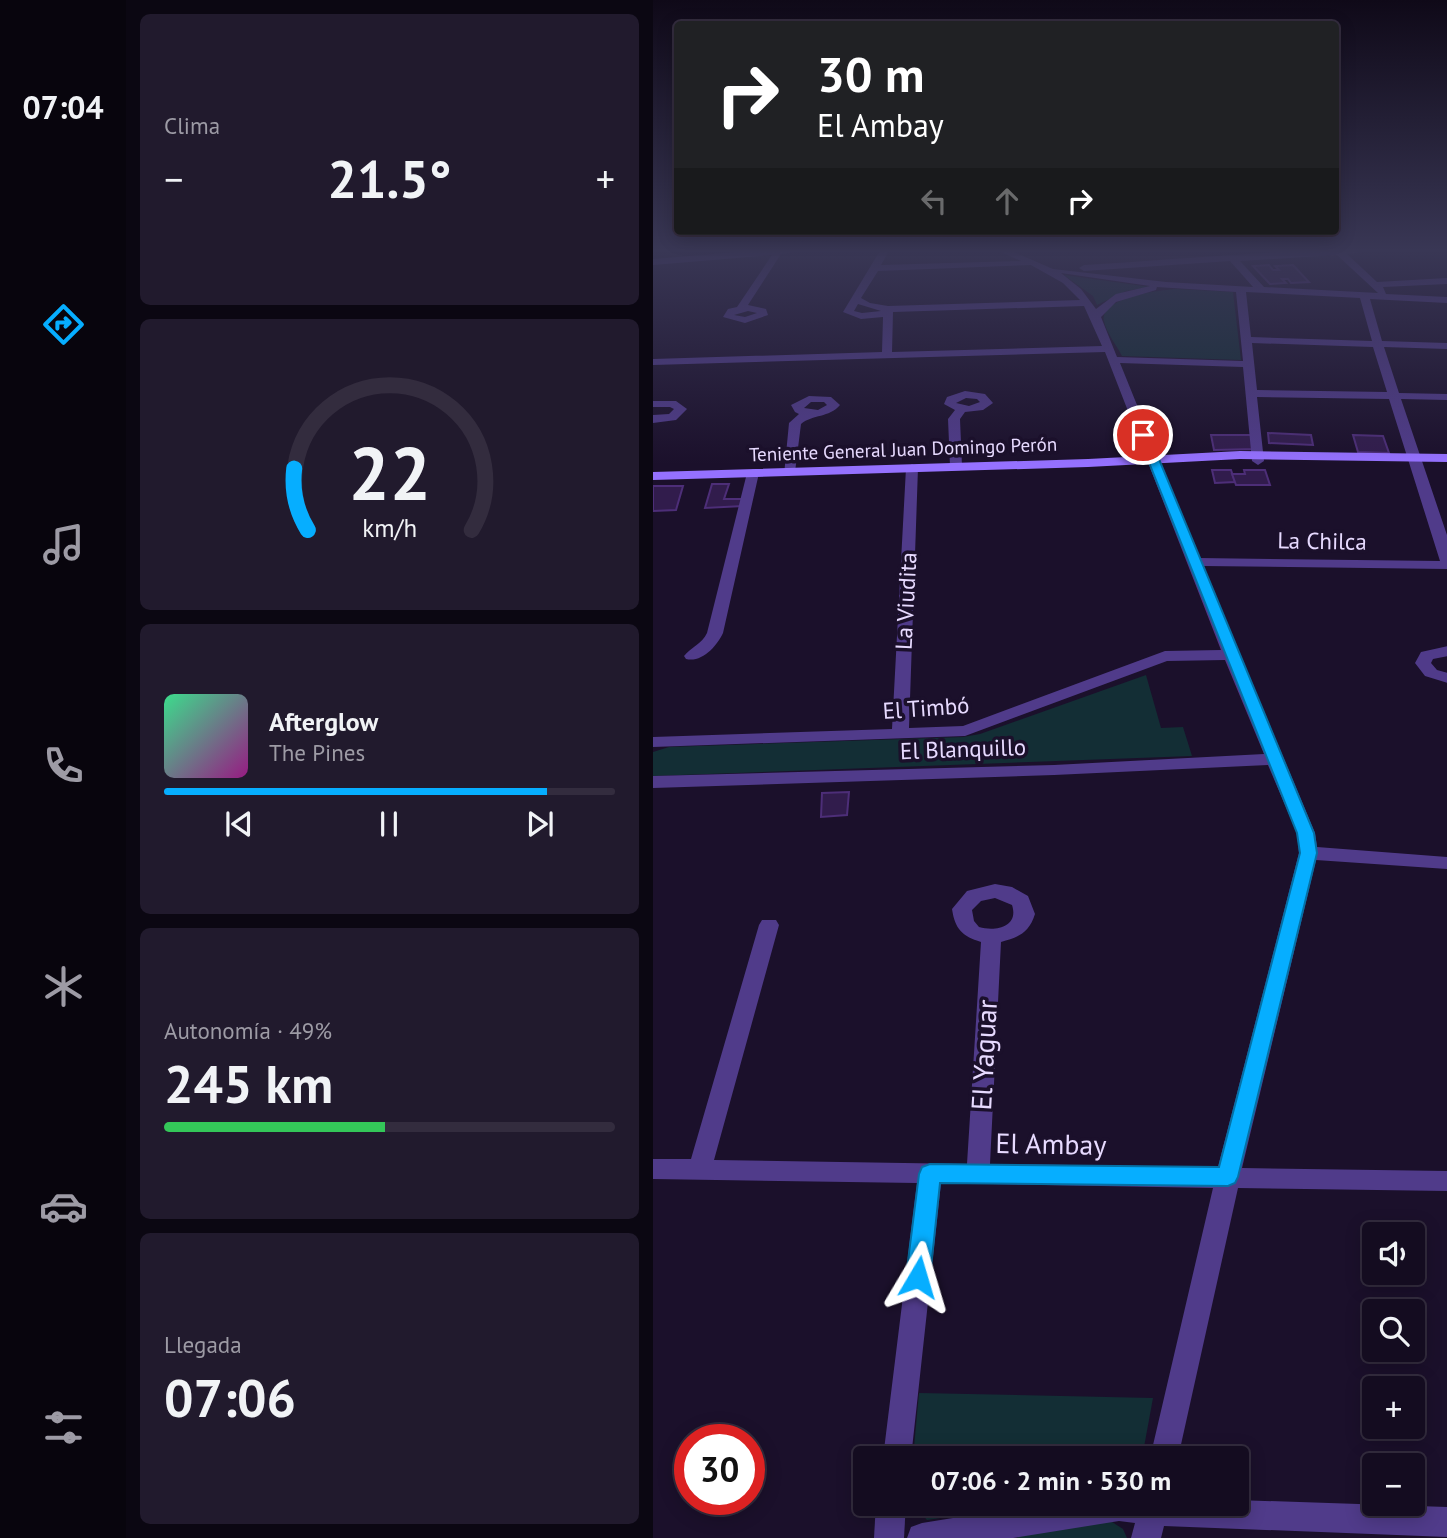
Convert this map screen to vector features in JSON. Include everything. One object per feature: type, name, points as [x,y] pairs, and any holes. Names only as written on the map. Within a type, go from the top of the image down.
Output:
[{"type":"main road","name":"Teniente General Juan Domingo Perón","points":[[653,476],[1258,458],[1447,464]]},
{"type":"main road","name":"Teniente General Juan Domingo Perón","points":[[1416,461],[1447,458]]},
{"type":"street","points":[[887,355],[888,321]]},
{"type":"street","points":[[1096,321],[1306,833],[1308,853],[1228,1177],[1166,1446]]},
{"type":"street","points":[[1244,321],[1258,458]]},
{"type":"street","points":[[1370,321],[1447,564]]},
{"type":"street","points":[[1246,340],[1447,346]]},
{"type":"street","points":[[738,360],[742,346]]},
{"type":"street","points":[[653,362],[887,355],[1110,354],[1248,365]]},
{"type":"street","points":[[1251,393],[1447,397]]},
{"type":"street","points":[[653,404],[672,403],[680,409],[672,416],[653,419]]},
{"type":"street","points":[[956,467],[954,419],[962,409]]},
{"type":"street","points":[[789,472],[795,423],[808,413]]},
{"type":"street","name":"La Viudita","points":[[900,733],[912,468]]},
{"type":"street","points":[[692,656],[711,642],[715,633],[753,473]]},
{"type":"street","name":"La Chilca","points":[[1196,562],[1447,564]]},
{"type":"street","points":[[1447,651],[1427,654],[1423,663],[1431,673],[1447,678]]},
{"type":"street","name":"El Timbó","points":[[653,742],[965,731],[1165,656],[1231,655]]},
{"type":"street","name":"El Blanquillo","points":[[653,782],[1054,770],[1275,760]]},
{"type":"street","points":[[1308,853],[1447,863]]},
{"type":"street","points":[[700,1168],[769,925]]},
{"type":"street","name":"El Yaguar","points":[[978,1173],[991,937]]},
{"type":"street","name":"El Ambay","points":[[653,1168],[1447,1181]]},
{"type":"street","points":[[898,1446],[930,1174]]},
{"type":"street","points":[[1249,1515],[1447,1522]]},
{"type":"street","points":[[889,1538],[890,1516]]},
{"type":"street","points":[[922,1538],[1005,1531],[1073,1516]]},
{"type":"street","points":[[1146,1538],[1151,1516]]},
{"type":"green space","points":[[1104,321],[1236,321],[1241,360],[1122,356]]},
{"type":"green space","points":[[1146,675],[1161,728],[1183,727],[1192,756],[653,776],[653,752],[669,747],[963,737],[980,734]]},
{"type":"green space","points":[[919,1393],[1153,1398],[1144,1446],[914,1446]]},
{"type":"green space","points":[[923,1516],[954,1516],[927,1520]]},
{"type":"green space","points":[[1109,1520],[1123,1529],[1127,1538],[1017,1538],[1023,1533]]},
{"type":"building","points":[[1268,433],[1311,435],[1313,445],[1269,443]]},
{"type":"building","points":[[1211,435],[1252,435],[1255,449],[1214,450]]},
{"type":"building","points":[[1353,435],[1383,436],[1389,453],[1358,452]]},
{"type":"building","points":[[1212,470],[1231,470],[1235,482],[1215,483]]},
{"type":"building","points":[[1244,470],[1265,470],[1270,485],[1236,485],[1232,474],[1245,474]]},
{"type":"building","points":[[712,484],[729,484],[724,499],[745,499],[743,506],[705,508]]},
{"type":"building","points":[[653,486],[683,486],[676,510],[653,511]]},
{"type":"building","points":[[849,792],[847,815],[821,817],[822,793]]},
{"type":"route","points":[[918,1277],[930,1174],[1228,1177],[1308,853],[1306,833],[1143,435]]}]
